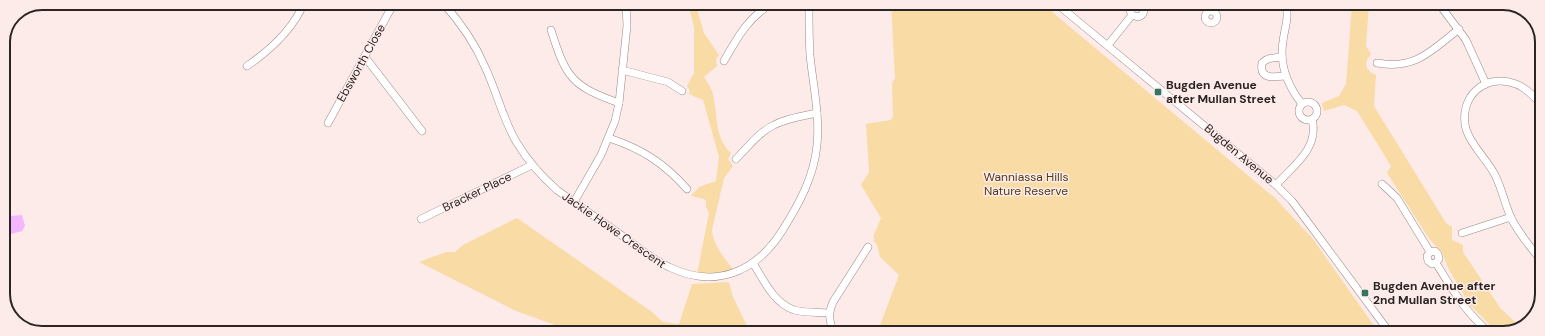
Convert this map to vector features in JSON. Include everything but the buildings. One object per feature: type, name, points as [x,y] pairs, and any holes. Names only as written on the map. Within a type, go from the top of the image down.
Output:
[{"type":"street","points":[[247,66],[264,54],[293,22],[300,10]]},
{"type":"street","name":"Ebsworth Close","points":[[328,123],[390,10]]},
{"type":"street","name":"Jackie Howe Crescent","points":[[449,10],[460,22],[474,44],[486,67],[514,139],[532,165],[557,190],[661,263],[681,273],[702,277],[716,277],[735,273],[753,264],[767,252],[775,242],[804,194],[810,178],[817,146],[817,113],[810,53],[810,10]]},
{"type":"street","points":[[574,202],[609,138],[618,103],[627,26],[626,10]]},
{"type":"street","points":[[724,61],[741,31],[751,19],[763,10]]},
{"type":"street","name":"Bugden Avenue","points":[[1064,10],[1276,185],[1292,201],[1385,326]]},
{"type":"street","points":[[1130,10],[1132,16]]},
{"type":"street","points":[[1132,16],[1138,17],[1143,14],[1144,10]]},
{"type":"street","points":[[1287,10],[1288,22],[1283,41],[1282,57],[1285,76],[1292,91],[1302,104]]},
{"type":"street","points":[[1444,10],[1467,42],[1486,84]]},
{"type":"street","points":[[1108,45],[1132,16]]},
{"type":"street","points":[[1377,63],[1400,65],[1417,60],[1459,29]]},
{"type":"street","points":[[551,30],[562,63],[576,82],[594,94],[618,103]]},
{"type":"street","points":[[365,57],[422,131]]},
{"type":"street","points":[[1282,57],[1269,58],[1265,60],[1262,63],[1262,70],[1268,77],[1285,76]]},
{"type":"street","points":[[622,70],[668,82],[682,92]]},
{"type":"street","points":[[1535,98],[1518,84],[1508,81],[1499,81],[1486,84],[1476,90],[1468,100],[1465,113],[1466,128],[1472,141],[1488,162],[1495,175],[1511,217],[1535,252]]},
{"type":"street","points":[[1276,185],[1309,148],[1314,133],[1312,120],[1317,114],[1315,106],[1309,102],[1302,104]]},
{"type":"street","points":[[1302,104],[1299,111],[1301,118],[1304,120],[1312,120]]},
{"type":"street","points":[[736,159],[761,135],[774,125],[817,113]]},
{"type":"street","points":[[609,138],[631,145],[642,151],[673,173],[687,190]]},
{"type":"street","name":"Bracker Place","points":[[421,219],[532,165]]},
{"type":"street","points":[[1382,184],[1397,198],[1430,252],[1427,256],[1428,261],[1432,264],[1436,263],[1463,306],[1482,326]]},
{"type":"street","points":[[1462,233],[1511,217]]},
{"type":"street","points":[[832,326],[829,313],[833,302],[868,248]]},
{"type":"street","points":[[753,264],[781,303],[798,311],[829,313]]},
{"type":"green space","points":[[690,10],[697,10],[704,33],[719,55],[716,59],[717,66],[704,77],[713,94],[718,128],[722,141],[731,153],[728,159],[733,166],[724,178],[712,230],[717,246],[723,257],[734,270],[725,273],[697,274],[709,213],[706,207],[706,201],[704,199],[691,196],[699,187],[716,181],[719,157],[703,100],[689,94],[690,91],[687,86],[694,73],[694,27]]},
{"type":"green space","name":"Wanniassa Hills Nature Reserve","points":[[891,10],[1050,10],[1275,198],[1313,239],[1374,326],[880,326],[899,275],[880,257],[877,245],[873,240],[875,239],[873,237],[881,218],[861,185],[869,172],[866,124],[890,120],[893,117],[892,83],[895,78]]},
{"type":"green space","points":[[1352,10],[1369,10],[1366,46],[1371,54],[1368,57],[1366,66],[1369,71],[1376,75],[1374,106],[1446,223],[1452,227],[1452,240],[1463,245],[1463,252],[1501,309],[1517,323],[1503,326],[1491,326],[1469,304],[1448,268],[1442,252],[1430,240],[1387,173],[1391,166],[1357,111],[1344,105],[1324,111],[1322,103],[1339,96],[1346,84]]},
{"type":"green space","points":[[517,218],[652,312],[663,322],[679,324],[692,284],[729,282],[733,297],[747,326],[558,326],[516,311],[419,262],[446,252],[455,252],[463,245]]},
{"type":"shaded area","points":[[22,215],[25,226],[22,231],[11,234],[10,216]]},
{"type":"place","name":"Bugden Avenue after Mullan Street","points":[[1158,92]]},
{"type":"place","name":"Bugden Avenue after 2nd Mullan Street","points":[[1365,293]]}]
